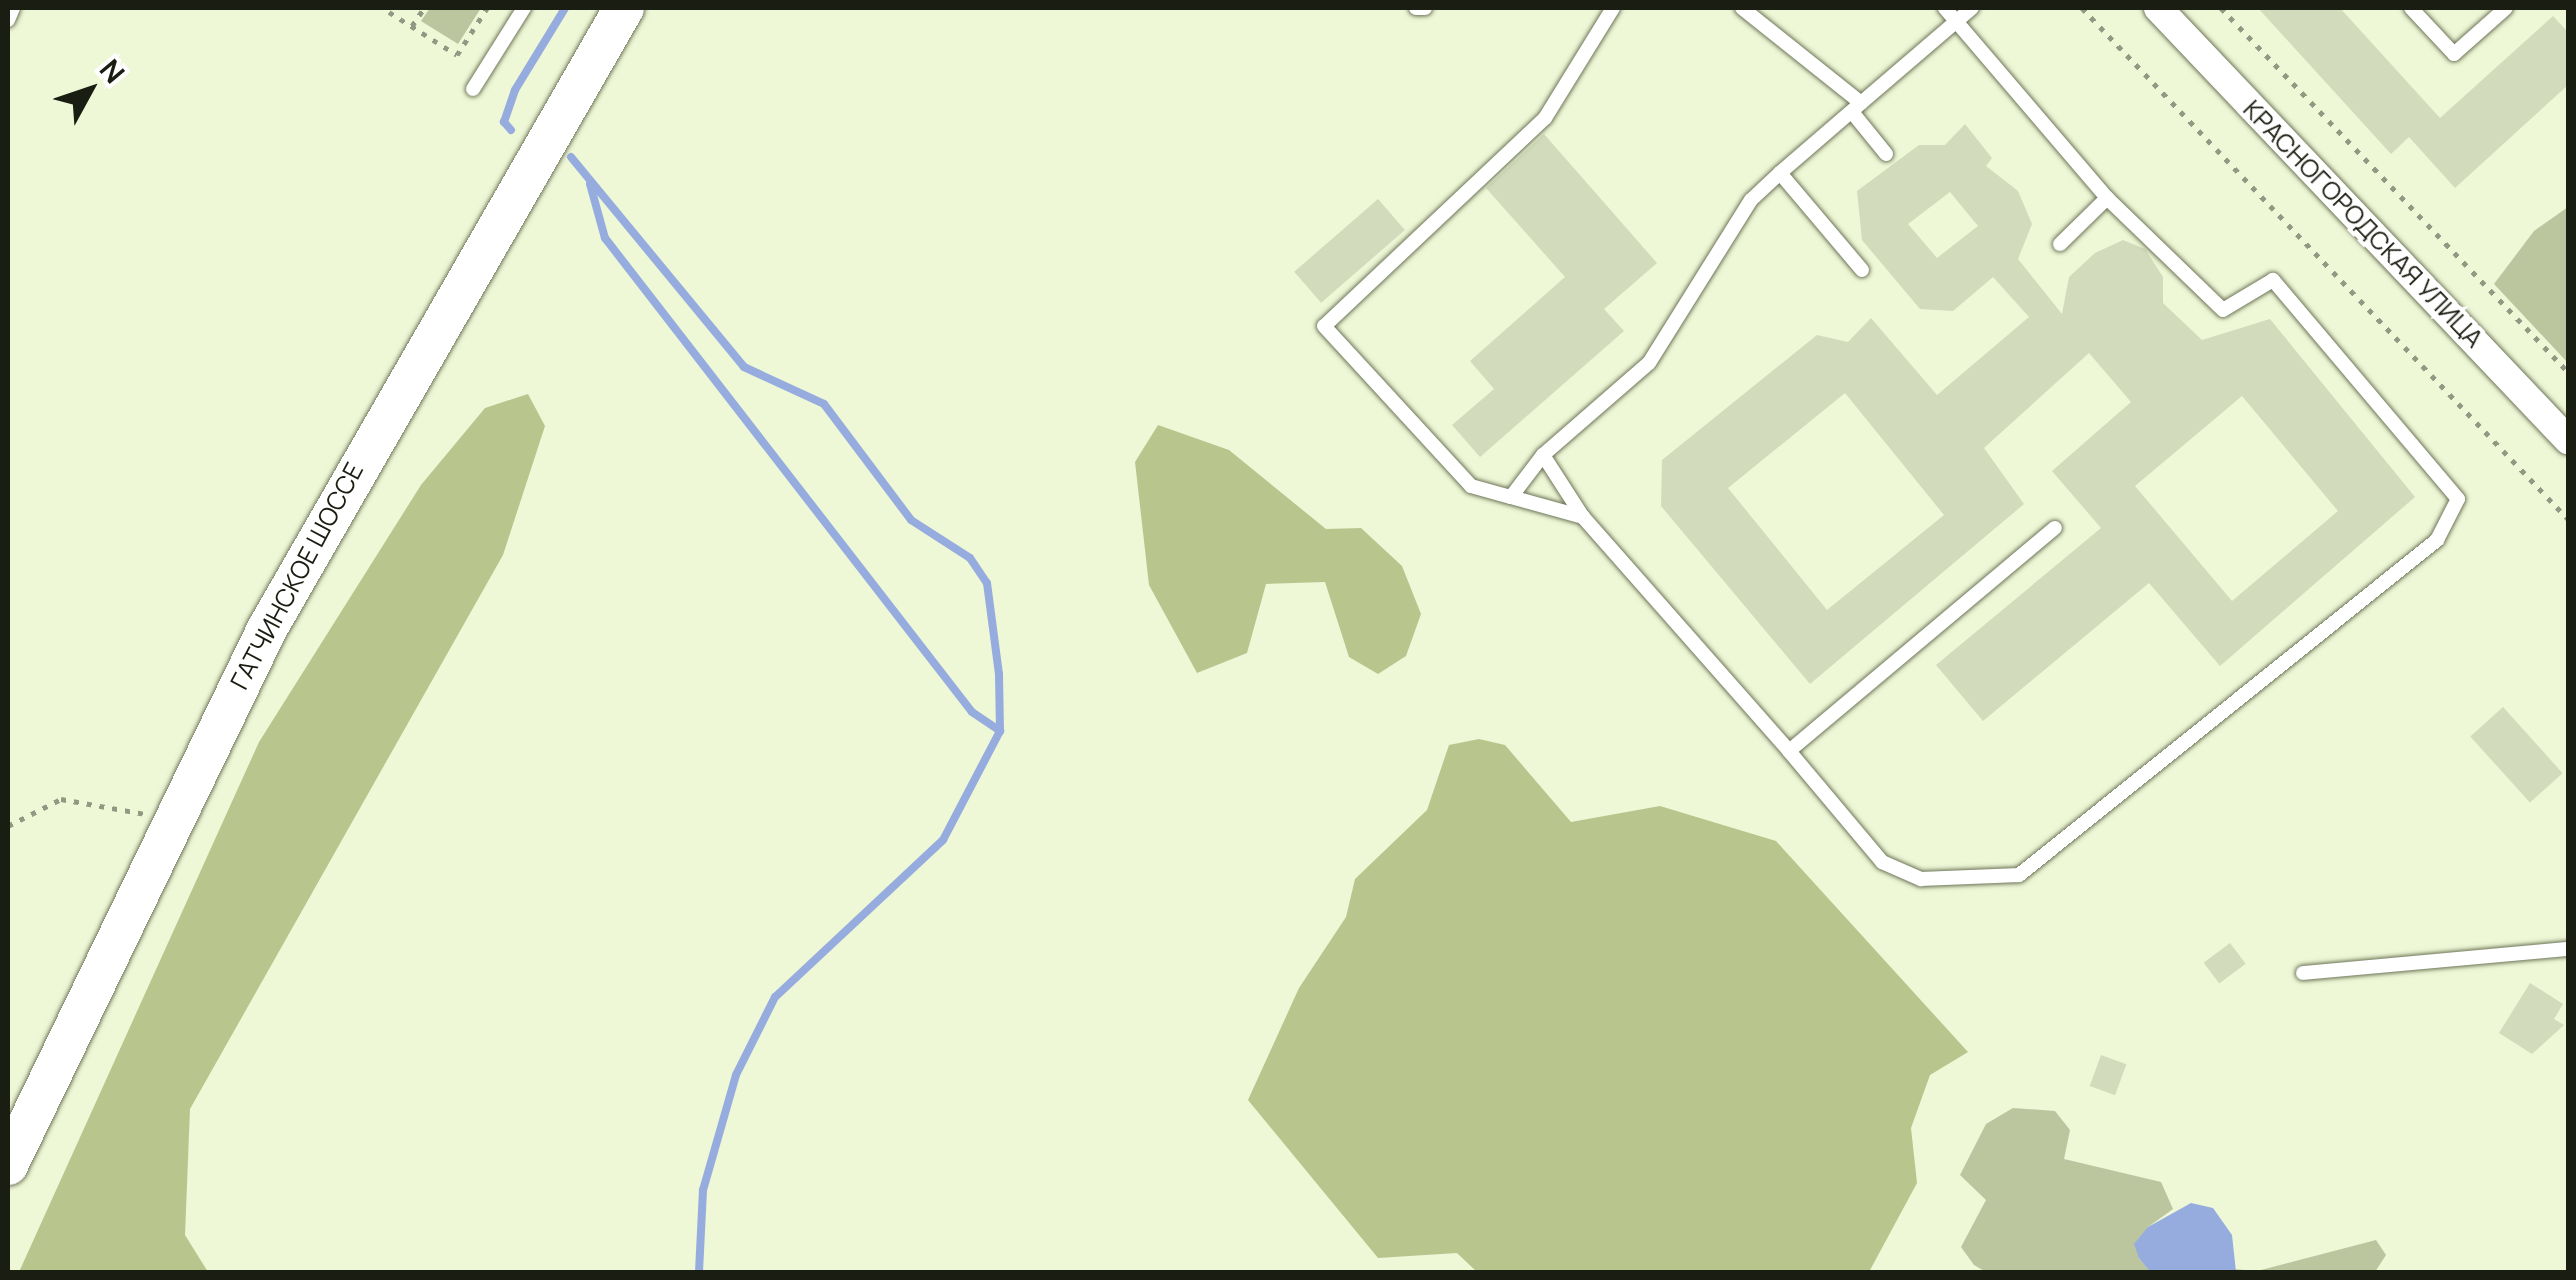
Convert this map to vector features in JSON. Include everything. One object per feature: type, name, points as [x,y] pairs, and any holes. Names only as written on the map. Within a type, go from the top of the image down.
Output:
[{"type":"main road","name":"ГАТЧИНСКОЕ ШОССЕ","points":[[8,1165],[170,821],[420,352],[624,8]]},
{"type":"street","name":"КРАСНОГОРОДСКАЯ УЛИЦА","points":[[2158,8],[2568,440]]},
{"type":"lane","points":[[8,20],[13,8]]},
{"type":"lane","points":[[473,89],[524,8]]},
{"type":"lane","points":[[1416,8],[1425,8]]},
{"type":"lane","points":[[1583,517],[1470,486],[1324,326],[1545,118],[1613,8]]},
{"type":"lane","points":[[1742,8],[1857,108],[1886,154]]},
{"type":"lane","points":[[1543,455],[1583,517],[1882,862],[1920,879],[2019,875],[2437,540],[2458,499],[2273,280],[2223,310],[2107,198],[1945,8]]},
{"type":"lane","points":[[1511,498],[1543,455],[1649,362],[1751,200],[1972,8]]},
{"type":"lane","points":[[2411,8],[2454,54],[2506,8]]},
{"type":"lane","points":[[1780,173],[1862,270]]},
{"type":"lane","points":[[2060,244],[2107,198]]},
{"type":"lane","points":[[1789,751],[2055,528]]},
{"type":"lane","points":[[2303,973],[2568,949]]},
{"type":"path","points":[[412,27],[424,8]]},
{"type":"path","points":[[389,12],[457,55],[487,8]]},
{"type":"path","points":[[2082,8],[2568,518]]},
{"type":"path","points":[[2222,8],[2568,372]]},
{"type":"path","points":[[8,826],[61,798],[170,821]]},
{"type":"green space","points":[[430,8],[481,8],[458,44],[421,21]]},
{"type":"green space","points":[[2568,207],[2568,363],[2494,284],[2534,231]]},
{"type":"green space","points":[[528,394],[545,426],[503,555],[190,1109],[185,1235],[208,1272],[19,1272],[259,742],[421,485],[485,408]]},
{"type":"green space","points":[[1158,425],[1229,450],[1326,529],[1361,528],[1402,566],[1421,614],[1406,656],[1378,674],[1349,657],[1325,582],[1266,584],[1247,653],[1197,673],[1149,585],[1135,462]]},
{"type":"green space","points":[[1479,739],[1505,745],[1571,822],[1660,806],[1776,841],[1968,1052],[1930,1075],[1911,1128],[1917,1183],[1869,1272],[1477,1272],[1457,1253],[1378,1258],[1248,1100],[1299,988],[1346,917],[1355,879],[1427,810],[1449,745]]},
{"type":"green space","points":[[2013,1108],[2055,1111],[2070,1130],[2064,1159],[2161,1182],[2173,1209],[2148,1227],[2139,1258],[2150,1272],[1986,1272],[1974,1265],[1961,1247],[1986,1200],[1960,1175],[1986,1124]]},
{"type":"green space","points":[[2376,1240],[2386,1255],[2375,1272],[2236,1272],[2233,1269],[2257,1271]]},
{"type":"water","points":[[2191,1203],[2213,1208],[2232,1235],[2236,1272],[2150,1272],[2139,1258],[2134,1244],[2148,1227]]},
{"type":"building","points":[[2258,8],[2340,8],[2440,118],[2553,16],[2568,32],[2568,85],[2455,188],[2409,137],[2391,154]]},
{"type":"building","points":[[1965,124],[1992,158],[1986,166],[2018,191],[2032,224],[2018,259],[2062,314],[2069,277],[2095,253],[2123,240],[2145,249],[2163,277],[2163,303],[2202,340],[2270,319],[2415,497],[2220,666],[2149,583],[1983,721],[1936,665],[2101,528],[2052,471],[2131,402],[2089,353],[1984,448],[2024,504],[1810,684],[1661,506],[1662,460],[1817,335],[1848,342],[1871,318],[1937,395],[2029,317],[1993,277],[1953,311],[1920,309],[1862,240],[1857,191],[1919,145],[1945,145]],"holes":[[[1950,192],[1978,226],[1937,258],[1908,224]],[[1845,393],[1944,515],[1827,610],[1728,488]],[[2242,396],[2338,511],[2232,601],[2135,486]]]},
{"type":"building","points":[[1544,134],[1657,263],[1604,309],[1624,331],[1480,457],[1452,425],[1494,389],[1470,361],[1565,277],[1486,188]]},
{"type":"building","points":[[1378,199],[1405,230],[1321,303],[1294,272]]},
{"type":"building","points":[[2503,707],[2563,773],[2530,803],[2470,736]]},
{"type":"building","points":[[2230,943],[2246,964],[2219,984],[2204,963]]},
{"type":"building","points":[[2530,983],[2563,1004],[2554,1019],[2564,1025],[2532,1054],[2499,1033]]},
{"type":"building","points":[[2101,1055],[2126,1064],[2115,1095],[2090,1086]]},
{"type":"waterway","points":[[511,130],[504,122],[515,90],[565,8]]},
{"type":"waterway","points":[[571,157],[744,367],[824,404],[911,520],[970,558],[987,583],[999,674],[1000,731],[943,840],[775,997],[736,1075],[703,1190],[699,1272]]},
{"type":"waterway","points":[[590,184],[605,238],[972,712],[1000,731]]}]
